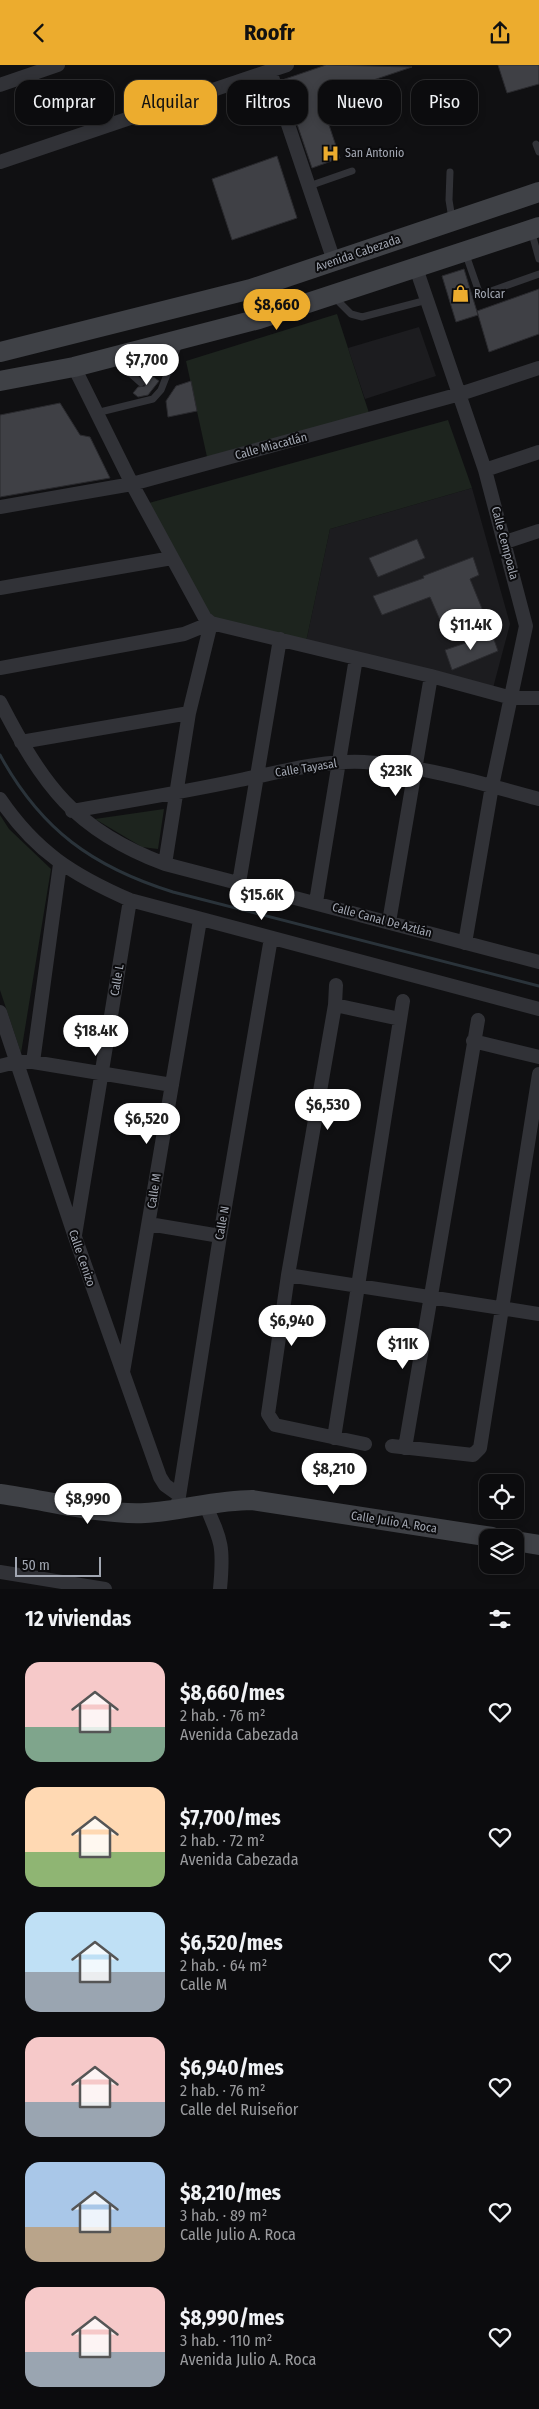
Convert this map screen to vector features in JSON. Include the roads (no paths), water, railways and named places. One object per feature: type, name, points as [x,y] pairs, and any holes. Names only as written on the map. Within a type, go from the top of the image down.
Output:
[{"type":"main road","name":"Avenida Cabezada","points":[[0,352],[251,289],[539,192]]},
{"type":"main road","points":[[0,381],[74,367],[259,319],[416,269],[535,228]]},
{"type":"main road","name":"Calle Julio A. Roca","points":[[0,1493],[118,1512],[145,1513],[178,1502],[205,1504],[234,1500],[252,1500],[479,1535]]},
{"type":"main road","points":[[524,1542],[539,1545]]},
{"type":"street","points":[[0,85],[58,65]]},
{"type":"street","points":[[0,162],[261,70],[287,65]]},
{"type":"street","points":[[261,70],[309,186],[334,261]]},
{"type":"street","name":"Calle Cempoala","points":[[416,269],[460,394],[485,470],[505,542],[532,617],[526,635],[492,786],[465,943]]},
{"type":"street","points":[[74,367],[132,484],[205,618],[211,623],[431,676],[512,698],[539,698]]},
{"type":"street","name":"Calle Miacatlán","points":[[0,507],[132,484],[460,394],[539,368]]},
{"type":"street","points":[[485,470],[539,452]]},
{"type":"street","points":[[505,542],[539,531]]},
{"type":"street","points":[[0,588],[172,557]]},
{"type":"street","points":[[0,668],[184,634],[211,623]]},
{"type":"street","points":[[165,864],[189,713],[211,623]]},
{"type":"street","points":[[239,883],[280,639]]},
{"type":"street","points":[[316,902],[356,658]]},
{"type":"street","points":[[389,922],[431,676]]},
{"type":"street","name":"Calle Canal De Aztlán","points":[[0,702],[21,742],[49,784],[72,811],[121,846],[165,864],[316,902],[539,962]]},
{"type":"street","points":[[21,742],[189,713]]},
{"type":"street","name":"Calle Tayasal","points":[[72,811],[176,793],[304,767],[363,762],[416,768],[539,799]]},
{"type":"street","points":[[0,799],[26,833],[60,864],[89,882],[130,900],[539,1009]]},
{"type":"street","points":[[33,1062],[60,864]]},
{"type":"street","name":"Calle L","points":[[75,1237],[130,900]]},
{"type":"street","name":"Calle M","points":[[123,1374],[200,919]]},
{"type":"street","name":"Calle N","points":[[178,1502],[220,1236],[271,938]]},
{"type":"street","points":[[336,985],[335,1005],[288,1275],[268,1415],[274,1425],[365,1444]]},
{"type":"street","points":[[334,1438],[403,1001]]},
{"type":"street","points":[[335,1005],[400,1019]]},
{"type":"street","name":"Calle Cenizo","points":[[0,1012],[75,1237],[160,1477],[178,1502]]},
{"type":"street","points":[[478,1020],[429,1297],[399,1447],[473,1455],[480,1448],[539,1074]]},
{"type":"street","points":[[473,1041],[539,1057]]},
{"type":"street","points":[[0,1066],[16,1062],[33,1062],[172,1085]]},
{"type":"street","points":[[149,1224],[220,1236]]},
{"type":"street","points":[[288,1275],[539,1314]]},
{"type":"street","points":[[205,1504],[222,1544],[223,1556],[220,1589]]},
{"type":"street","points":[[0,1572],[105,1589]]},
{"type":"lane","points":[[536,144],[539,152]]},
{"type":"lane","points":[[309,186],[352,171]]},
{"type":"lane","points":[[450,173],[449,200],[453,221]]},
{"type":"lane","points":[[535,228],[539,259]]},
{"type":"lane","points":[[465,252],[480,295],[539,274]]},
{"type":"lane","points":[[332,295],[351,314],[362,317],[427,300]]},
{"type":"lane","points":[[96,413],[149,401],[181,339]]},
{"type":"lane","points":[[112,357],[141,383]]},
{"type":"waterway","points":[[0,755],[33,805],[52,825],[72,842],[118,871],[173,892],[539,986]]},
{"type":"place","name":"San Antonio","points":[[331,153]]},
{"type":"place","name":"Rolcar","points":[[460,294]]}]
